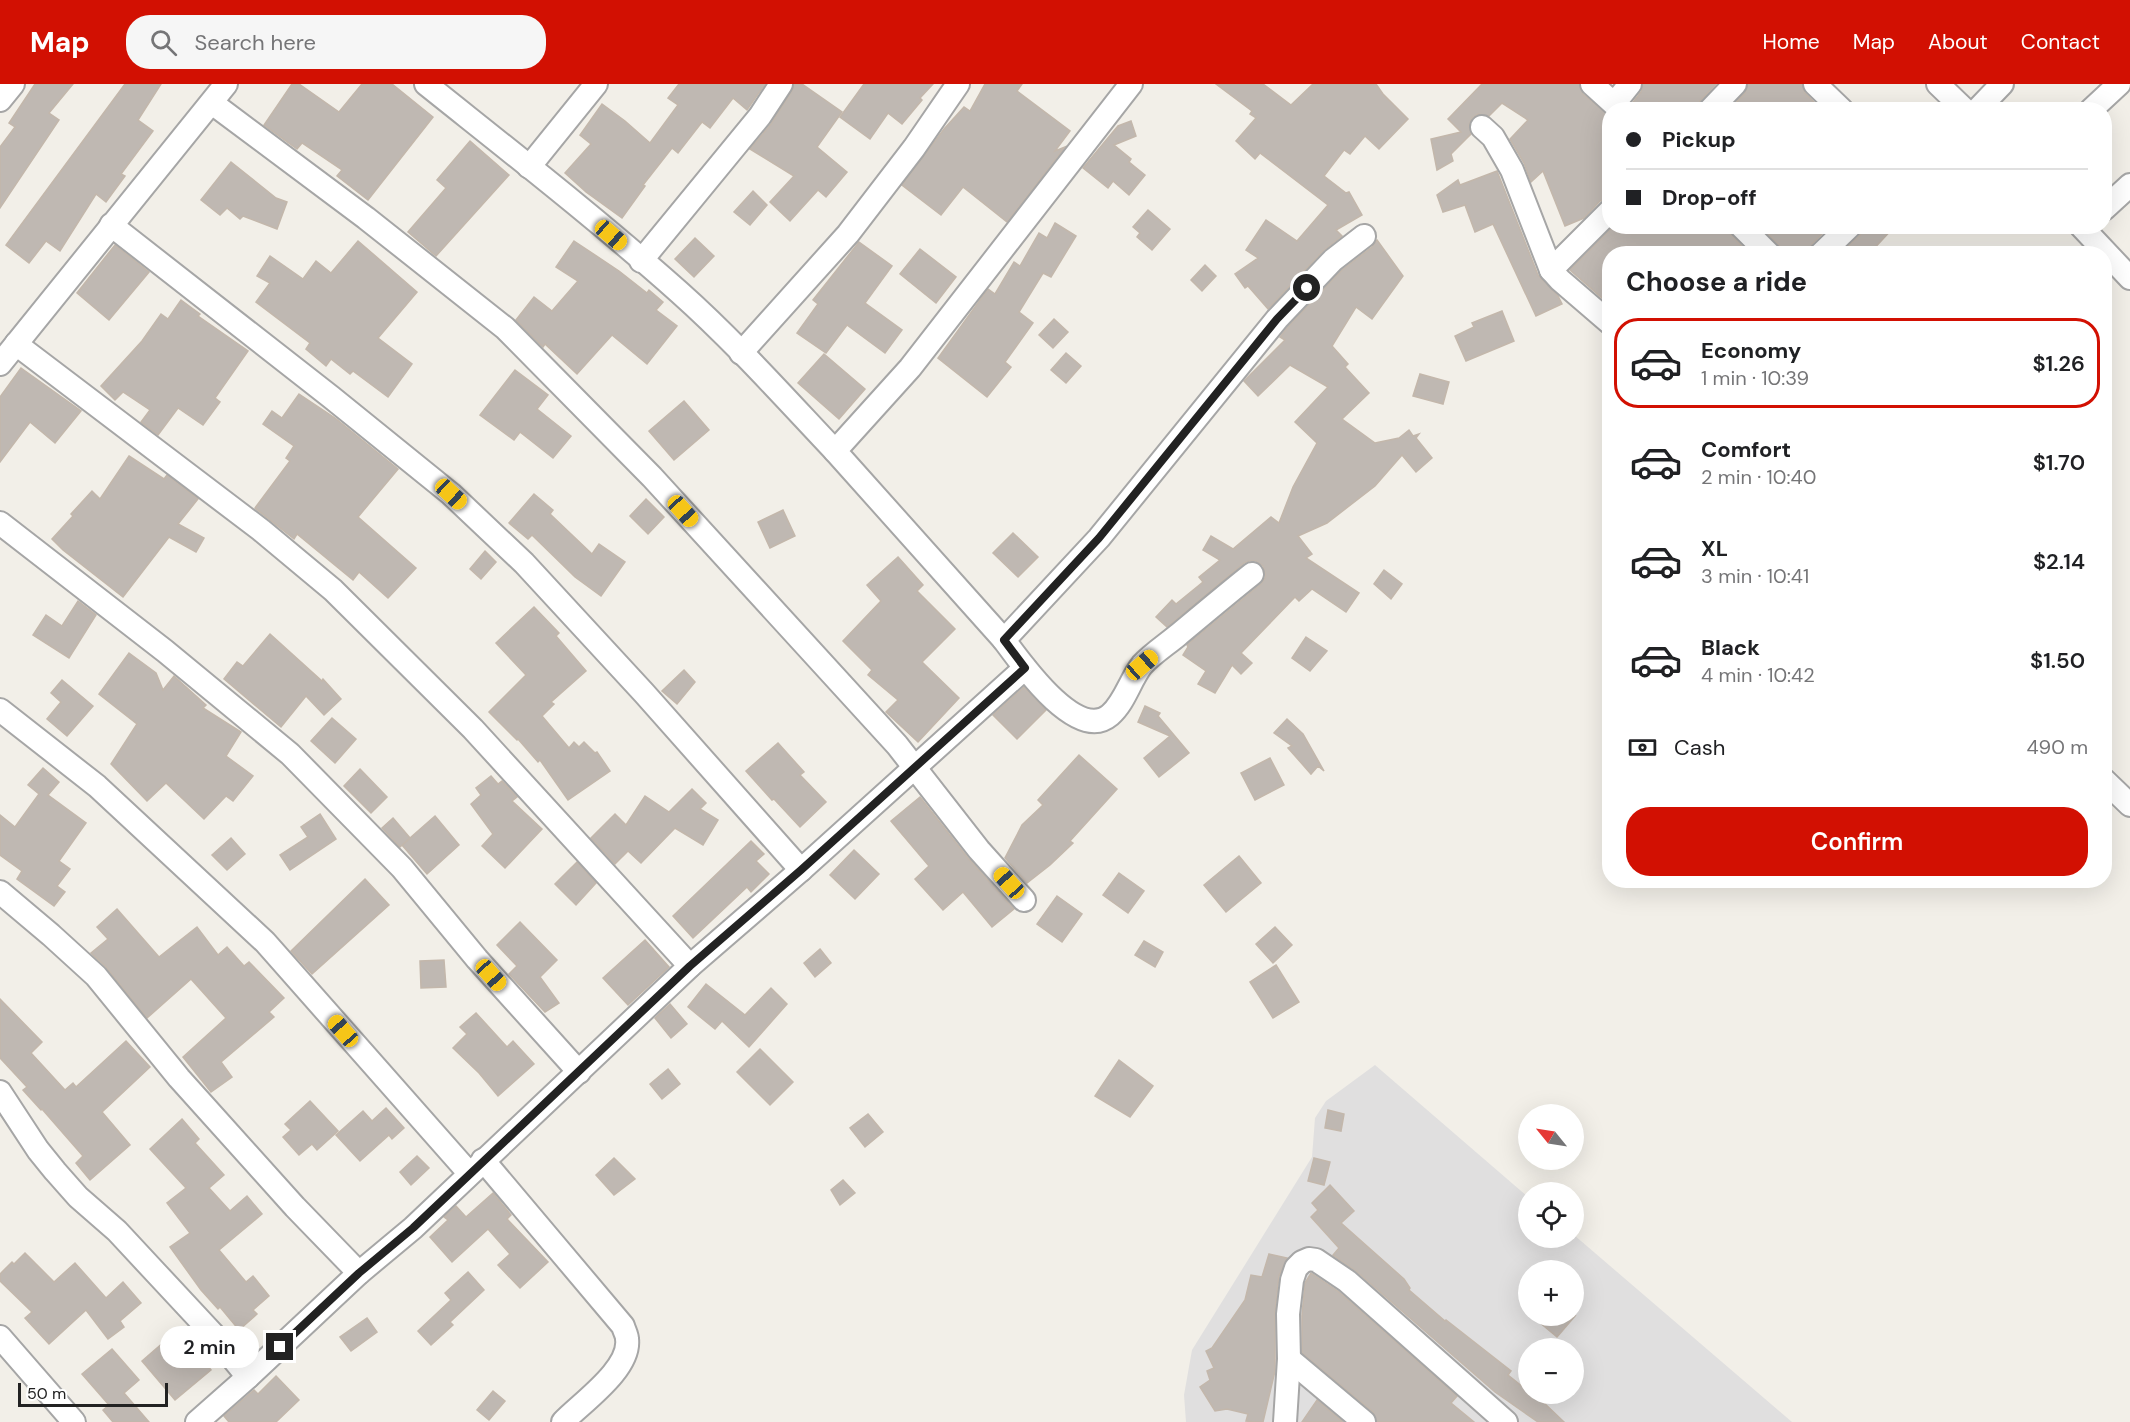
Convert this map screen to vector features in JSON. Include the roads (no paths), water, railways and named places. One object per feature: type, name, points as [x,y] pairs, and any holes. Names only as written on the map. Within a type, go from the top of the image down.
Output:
[{"type":"street","points":[[0,100],[13,84]]},
{"type":"street","points":[[0,364],[226,84]]},
{"type":"street","points":[[426,84],[680,293],[835,451],[1004,640],[1025,668],[1056,702],[1083,719],[1100,722],[1118,707],[1142,665],[1252,574]]},
{"type":"street","points":[[529,167],[596,84]]},
{"type":"street","points":[[641,261],[760,116],[781,84]]},
{"type":"street","points":[[741,353],[848,234],[914,148],[958,84]]},
{"type":"street","points":[[835,451],[910,368],[1131,84]]},
{"type":"street","points":[[1592,84],[1612,102]]},
{"type":"street","points":[[1620,102],[1630,84]]},
{"type":"street","points":[[1718,102],[1736,84]]},
{"type":"street","points":[[1815,84],[1834,102]]},
{"type":"street","points":[[1938,84],[1957,102]]},
{"type":"street","points":[[1985,102],[2002,84]]},
{"type":"street","points":[[2100,102],[2119,84]]},
{"type":"street","points":[[212,103],[366,218],[505,328],[652,477],[915,766],[979,850],[1024,900]]},
{"type":"street","points":[[1482,127],[1493,137],[1512,170],[1551,270],[1602,316]]},
{"type":"street","points":[[2112,202],[2130,185]]},
{"type":"street","points":[[1551,270],[1602,219]]},
{"type":"street","points":[[111,225],[451,494],[524,563],[644,693],[801,870]]},
{"type":"street","points":[[1749,234],[1761,246]]},
{"type":"street","points":[[1829,246],[1842,234]]},
{"type":"street","points":[[2089,234],[2101,246]]},
{"type":"street","points":[[1004,640],[1099,538],[1277,319],[1333,260],[1364,236]]},
{"type":"street","points":[[2112,258],[2130,278]]},
{"type":"street","points":[[16,344],[261,530],[333,590],[473,729],[690,966]]},
{"type":"street","points":[[0,523],[165,651],[290,754],[402,868],[477,959],[579,1072]]},
{"type":"street","points":[[197,1422],[359,1273],[413,1228],[690,966],[801,870],[1025,668]]},
{"type":"street","points":[[0,710],[97,786],[265,942],[623,1326],[627,1340],[626,1349],[612,1377],[563,1422]]},
{"type":"street","points":[[2112,788],[2130,806]]},
{"type":"street","points":[[0,892],[96,976],[179,1078],[295,1207],[359,1273]]},
{"type":"street","points":[[0,1092],[38,1150],[78,1197],[117,1231],[212,1333],[248,1377]]},
{"type":"street","points":[[1285,1422],[1289,1359],[1288,1314],[1292,1280],[1296,1268],[1309,1259],[1316,1260],[1347,1281],[1506,1422]]},
{"type":"street","points":[[0,1337],[74,1422]]},
{"type":"street","points":[[1289,1359],[1364,1422]]}]
